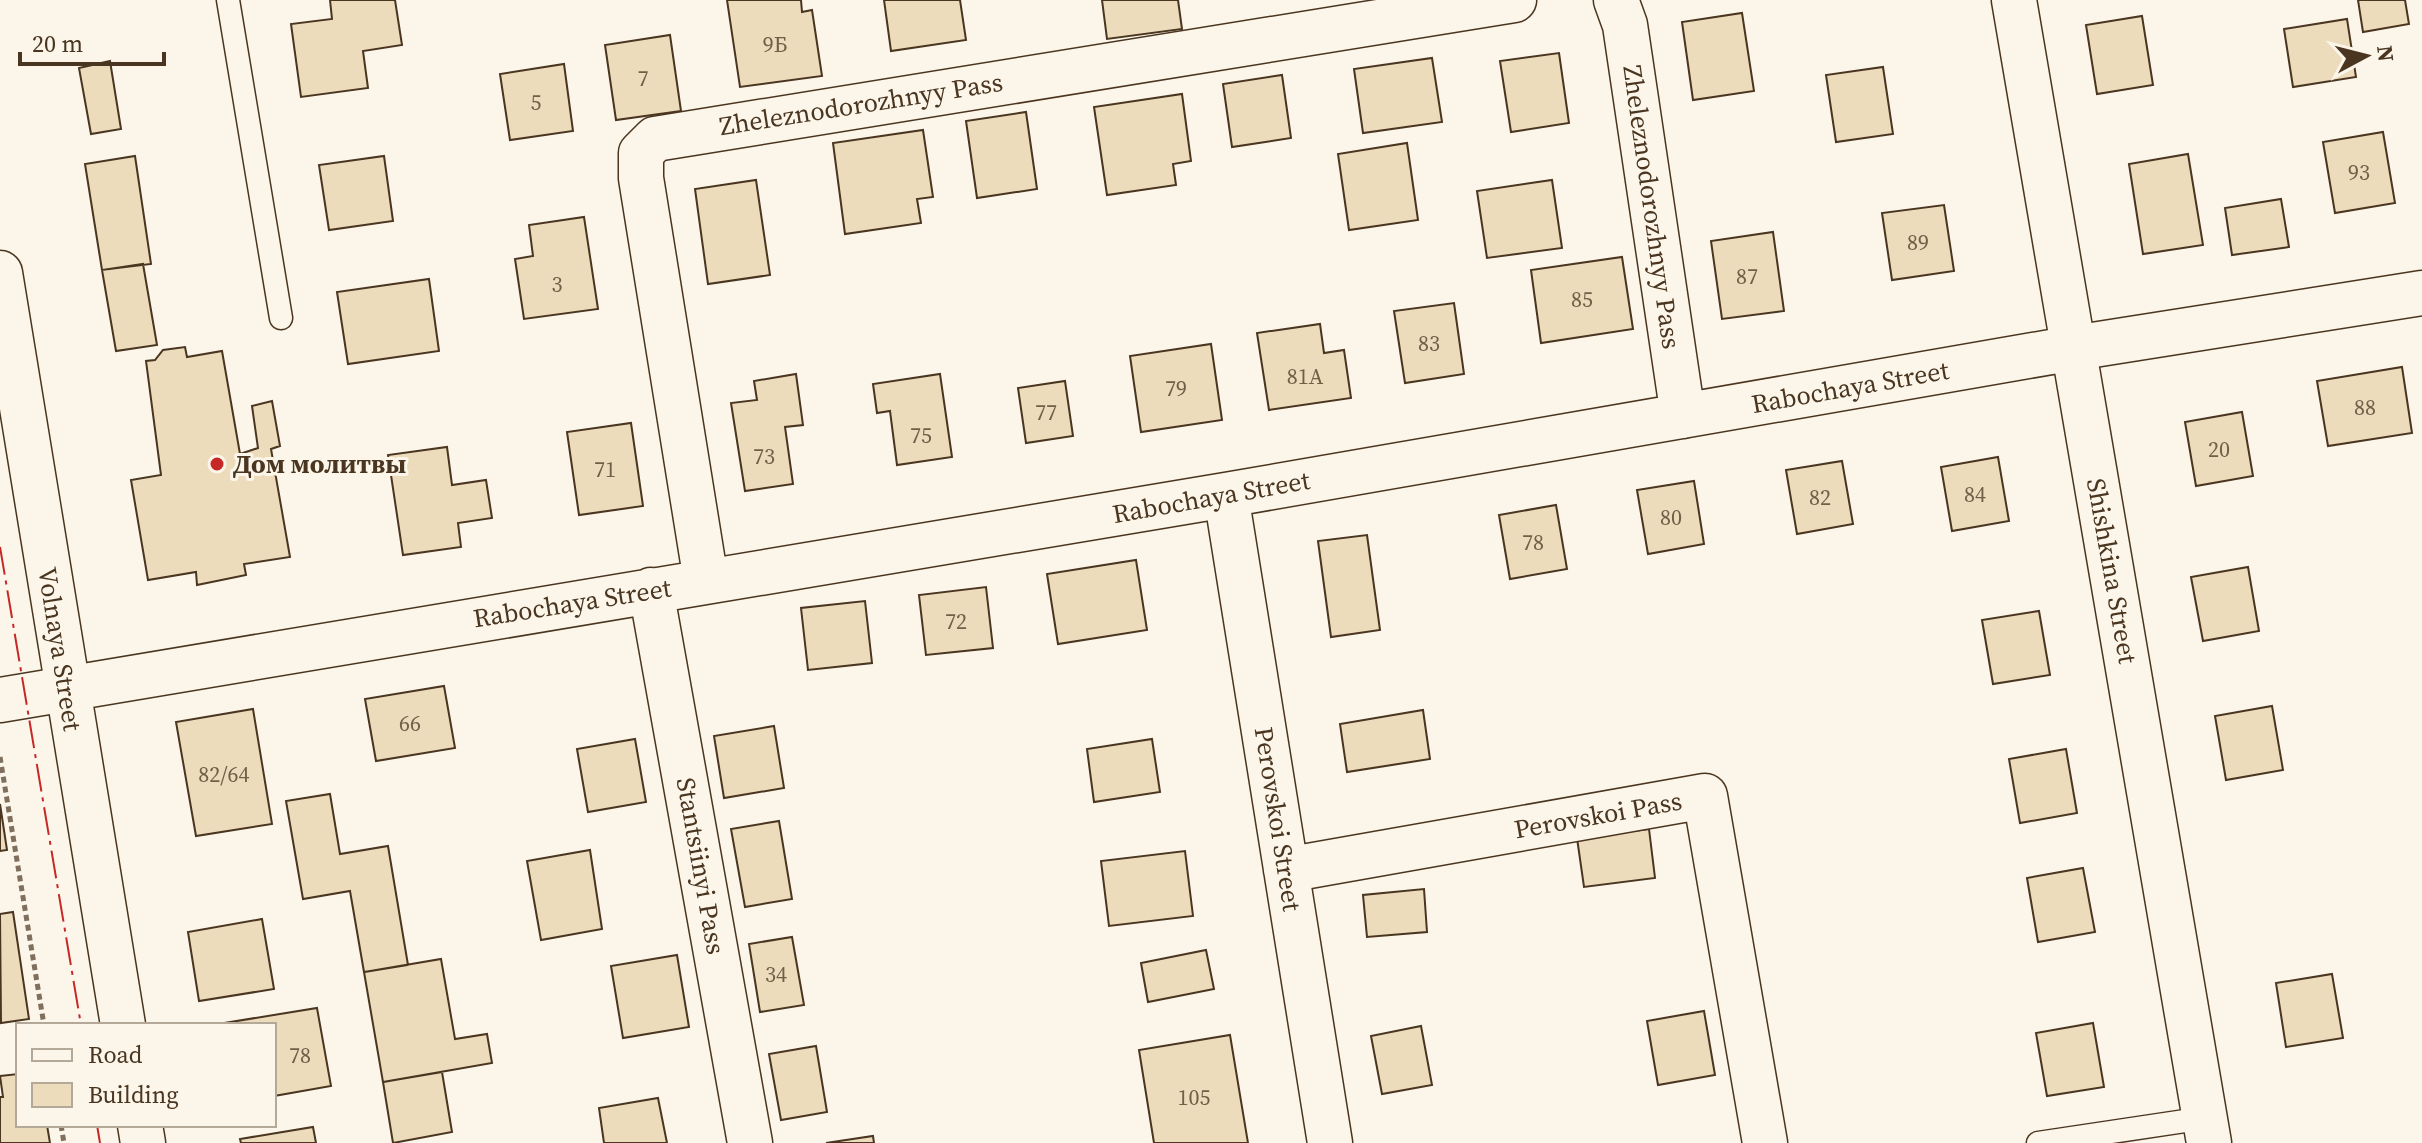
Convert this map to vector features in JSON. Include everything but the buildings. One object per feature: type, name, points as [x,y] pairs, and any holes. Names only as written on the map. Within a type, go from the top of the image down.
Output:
[{"type":"street","name":"Zheleznodorozhnyy Pass","points":[[706,581],[641,178],[641,153],[655,139],[1514,0]]},
{"type":"street","name":"Zheleznodorozhnyy Pass","points":[[1616,0],[1625,25],[1683,416]]},
{"type":"street","name":"Shishkina Street","points":[[2014,0],[2207,1130]]},
{"type":"street","name":"Volnaya Street","points":[[0,273],[65,686],[123,1023]]},
{"type":"street","name":"Rabochaya Street","points":[[0,700],[65,686],[1226,495],[2074,348],[2422,293]]},
{"type":"street","name":"Perovskoi Street","points":[[1226,495],[1330,1143]]},
{"type":"street","name":"Stantsiinyi Pass","points":[[651,590],[750,1143]]},
{"type":"street","name":"Perovskoi Pass","points":[[1286,870],[1705,796],[1765,1143]]},
{"type":"lane","points":[[228,0],[281,318]]},
{"type":"lane","points":[[2038,1143],[2207,1130]]},
{"type":"path","points":[[0,757],[44,1023]]},
{"type":"power","points":[[0,547],[81,1023]]},
{"type":"power","points":[[97,1127],[100,1143]]},
{"type":"place","name":"Дом молитвы","points":[[217,464]]}]
